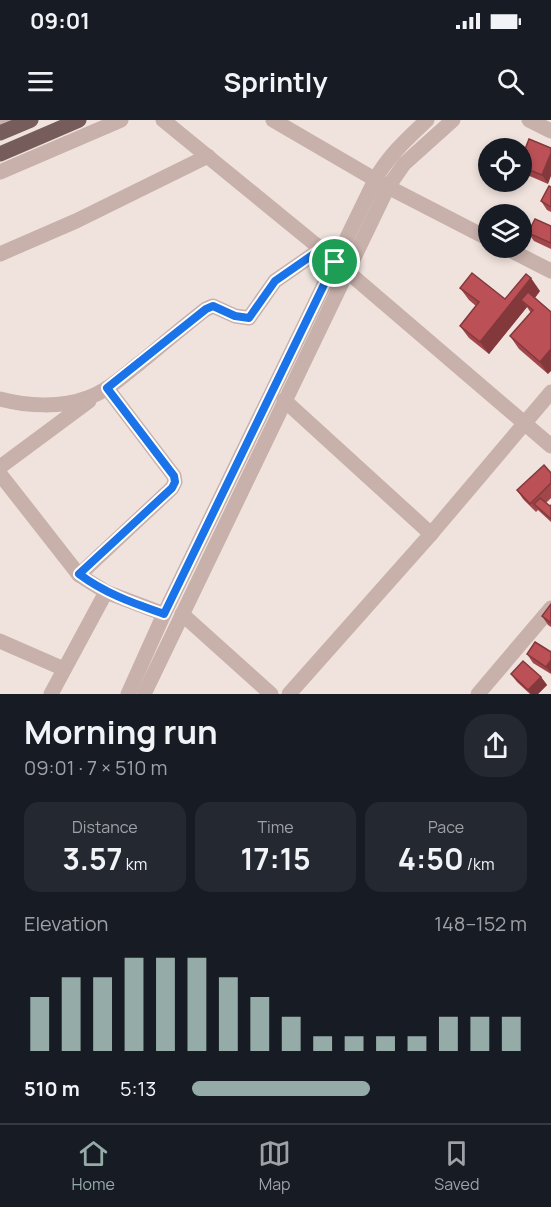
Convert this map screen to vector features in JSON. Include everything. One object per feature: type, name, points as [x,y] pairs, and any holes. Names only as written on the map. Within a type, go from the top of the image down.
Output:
[{"type":"main road","points":[[0,133],[31,120]]},
{"type":"main road","points":[[0,153],[79,120]]},
{"type":"street","points":[[0,124],[10,120]]},
{"type":"street","points":[[0,172],[121,120]]},
{"type":"street","points":[[164,120],[321,249],[551,446]]},
{"type":"street","points":[[273,120],[381,183],[478,233]]},
{"type":"street","points":[[128,694],[164,614],[381,183],[382,166],[396,149],[427,120]]},
{"type":"street","points":[[381,183],[453,120]]},
{"type":"street","points":[[529,120],[551,131]]},
{"type":"street","points":[[0,254],[76,221],[208,156]]},
{"type":"street","points":[[0,467],[104,390],[206,309],[213,306],[235,316],[249,318],[275,281],[321,249]]},
{"type":"street","points":[[526,258],[551,271]]},
{"type":"street","points":[[144,694],[285,400],[340,267]]},
{"type":"street","points":[[0,399],[29,404],[62,404],[76,402],[104,390]]},
{"type":"street","points":[[79,574],[172,488],[175,482],[174,476],[104,390]]},
{"type":"street","points":[[289,694],[431,534],[551,392]]},
{"type":"street","points":[[285,400],[431,534]]},
{"type":"street","points":[[0,474],[79,574],[106,592],[164,614]]},
{"type":"street","points":[[51,694],[106,592]]},
{"type":"street","points":[[478,694],[551,608]]},
{"type":"street","points":[[182,614],[272,694]]},
{"type":"street","points":[[0,641],[64,669]]},
{"type":"building","points":[[532,140],[551,148],[542,175],[532,171]]},
{"type":"building","points":[[549,186],[551,187],[551,207],[541,201]]},
{"type":"building","points":[[535,219],[551,226],[551,243],[532,235],[532,225]]},
{"type":"building","points":[[472,273],[505,299],[526,274],[531,278],[480,342],[460,326],[479,302],[460,288]]},
{"type":"building","points":[[528,292],[551,312],[551,349],[540,362],[510,336],[533,310],[521,300]]},
{"type":"building","points":[[544,465],[551,473],[551,483],[530,504],[517,490]]},
{"type":"building","points":[[540,498],[551,505],[551,519],[534,504]]},
{"type":"building","points":[[551,604],[551,623],[542,616]]},
{"type":"building","points":[[535,642],[551,652],[551,660],[546,667],[527,654]]},
{"type":"building","points":[[523,661],[541,677],[528,690],[511,674]]},
{"type":"route","points":[[321,249],[335,262],[164,614],[94,586],[79,574],[172,488],[175,482],[174,476],[107,388],[206,309],[213,306],[235,316],[249,318],[275,281],[321,249]]}]
